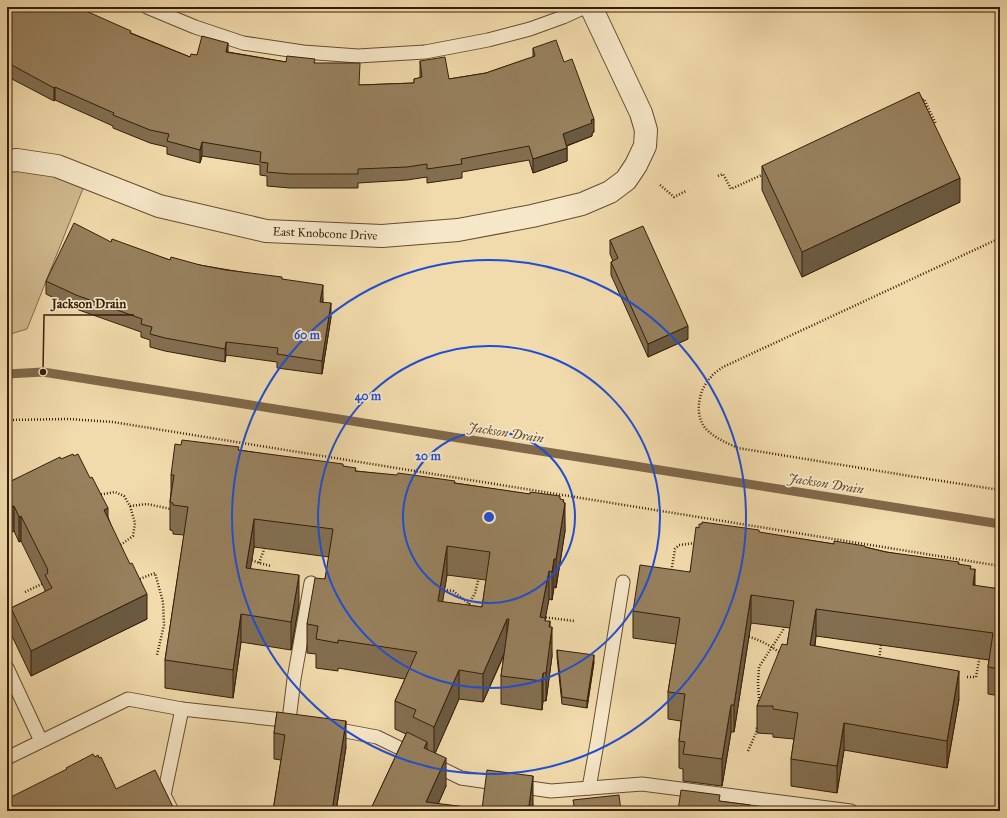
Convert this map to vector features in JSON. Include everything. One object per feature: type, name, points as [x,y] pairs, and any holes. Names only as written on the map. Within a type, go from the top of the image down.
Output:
[{"type":"street","name":"East Knobcone Drive","points":[[7,161],[17,160],[57,166],[160,206],[266,231],[382,236],[458,230],[532,216],[582,204],[610,192],[626,180],[636,165],[645,146],[646,130],[641,113],[591,7]]},
{"type":"lane","points":[[147,7],[195,27],[243,43],[303,52],[358,56],[425,52],[488,40],[530,29],[585,7]]},
{"type":"lane","points":[[588,788],[598,738],[623,582]]},
{"type":"lane","points":[[289,720],[294,679],[311,583]]},
{"type":"lane","points":[[7,668],[41,741]]},
{"type":"lane","points":[[7,758],[128,699],[182,709],[289,720],[303,723]]},
{"type":"lane","points":[[172,811],[164,795],[182,709]]},
{"type":"lane","points":[[318,726],[377,737],[461,778],[551,791],[642,784],[851,811]]},
{"type":"path","points":[[916,102],[924,99],[936,124]]},
{"type":"path","points":[[718,176],[723,174],[731,189],[767,173]]},
{"type":"path","points":[[660,185],[674,197],[686,191]]},
{"type":"path","points":[[1000,238],[723,367],[710,376],[702,390],[698,407],[700,420],[707,430],[718,440],[738,448],[1000,490]]},
{"type":"path","points":[[7,420],[69,419],[113,422],[1000,566]]},
{"type":"path","points":[[94,496],[115,492],[124,496],[130,506],[135,523],[133,536],[122,544],[114,547]]},
{"type":"path","points":[[130,506],[147,504],[171,508]]},
{"type":"path","points":[[259,563],[266,540]]},
{"type":"path","points":[[671,578],[675,549],[679,545],[699,543]]},
{"type":"path","points":[[247,558],[271,566]]},
{"type":"path","points":[[136,581],[155,573],[163,602],[164,625],[157,655]]},
{"type":"path","points":[[465,609],[475,593],[479,581],[479,574]]},
{"type":"path","points":[[25,592],[49,580]]},
{"type":"path","points":[[440,589],[453,591],[477,611]]},
{"type":"path","points":[[539,617],[574,621]]},
{"type":"path","points":[[760,704],[758,682],[759,667],[783,630],[784,623]]},
{"type":"path","points":[[745,636],[772,646],[785,657]]},
{"type":"path","points":[[873,661],[879,662],[881,637]]},
{"type":"path","points":[[967,676],[976,677],[980,655]]},
{"type":"path","points":[[748,751],[756,733],[757,725]]},
{"type":"shaded area","points":[[7,165],[86,181],[27,329],[7,335]]},
{"type":"building","points":[[7,7],[77,7],[131,31],[130,33],[190,57],[191,54],[197,55],[202,36],[228,43],[226,52],[286,62],[287,56],[315,59],[314,63],[360,63],[359,85],[414,83],[414,79],[422,77],[420,61],[445,57],[449,79],[486,73],[535,56],[533,48],[556,40],[564,62],[572,59],[594,119],[591,120],[592,123],[563,134],[567,148],[533,159],[529,146],[461,159],[462,164],[427,169],[427,164],[407,167],[358,169],[358,174],[290,174],[267,172],[268,163],[260,162],[261,152],[202,142],[200,150],[167,141],[169,134],[150,130],[113,115],[114,113],[55,87],[54,88],[10,64],[7,74]]},
{"type":"building","points":[[919,92],[960,178],[802,252],[762,166]]},
{"type":"building","points":[[74,223],[111,242],[112,239],[170,260],[171,257],[226,270],[282,277],[282,279],[323,285],[320,302],[331,303],[322,361],[277,354],[278,348],[226,342],[225,349],[150,334],[152,327],[141,324],[142,319],[76,295],[46,281]]},
{"type":"building","points":[[643,226],[688,326],[648,344],[611,262],[618,258],[610,240]]},
{"type":"building","points":[[182,440],[239,447],[238,450],[343,464],[343,466],[356,468],[355,471],[397,475],[398,473],[530,494],[530,492],[560,496],[560,499],[564,500],[563,502],[565,503],[556,559],[554,559],[552,572],[549,571],[540,617],[545,618],[545,621],[550,621],[549,627],[552,627],[546,673],[543,673],[542,681],[501,676],[509,619],[507,619],[483,674],[459,670],[434,727],[413,717],[416,710],[395,701],[417,652],[338,640],[338,643],[316,639],[318,626],[307,624],[315,578],[325,579],[333,529],[254,519],[246,568],[299,575],[291,622],[241,614],[233,670],[165,660],[188,507],[173,505],[173,503],[170,502],[174,475],[171,475],[175,444],[181,445]],"holes":[[[447,546],[490,552],[482,607],[438,601]]]},
{"type":"building","points":[[73,454],[74,456],[78,454],[90,478],[92,477],[108,508],[104,510],[130,564],[132,563],[147,594],[31,651],[11,608],[52,588],[45,575],[48,573],[48,570],[21,516],[19,517],[14,506],[7,509],[7,483],[60,457],[61,459]]},
{"type":"building","points":[[702,522],[759,530],[759,532],[834,544],[834,541],[865,546],[886,552],[959,562],[958,564],[971,566],[970,569],[975,569],[973,585],[1000,589],[1000,669],[988,667],[993,633],[816,609],[810,645],[959,671],[947,741],[844,723],[837,766],[791,759],[798,713],[773,709],[773,706],[757,706],[782,644],[787,645],[794,601],[751,595],[734,705],[731,705],[722,759],[683,754],[685,742],[679,741],[685,694],[668,692],[680,618],[633,611],[640,565],[690,572],[696,527],[699,528],[699,524],[702,524]]},
{"type":"building","points":[[557,650],[594,655],[587,701],[562,697]]},
{"type":"building","points":[[277,712],[346,721],[332,811],[273,811],[285,735],[274,733]]},
{"type":"building","points":[[407,732],[427,742],[424,748],[446,758],[426,802],[482,809],[487,770],[533,776],[529,806],[488,810],[491,811],[370,811]]},
{"type":"building","points":[[93,754],[95,757],[98,755],[99,758],[101,757],[116,789],[155,770],[175,811],[7,811],[7,796],[9,798],[67,769],[66,768]]},
{"type":"building","points":[[681,790],[720,795],[719,801],[750,805],[749,811],[678,811]]},
{"type":"building","points":[[619,795],[621,811],[575,811],[573,800]]},
{"type":"waterway","name":"Jackson Drain","points":[[7,374],[43,372],[1000,524]]},
{"type":"place","name":"Jackson Drain","points":[[43,372]]}]
